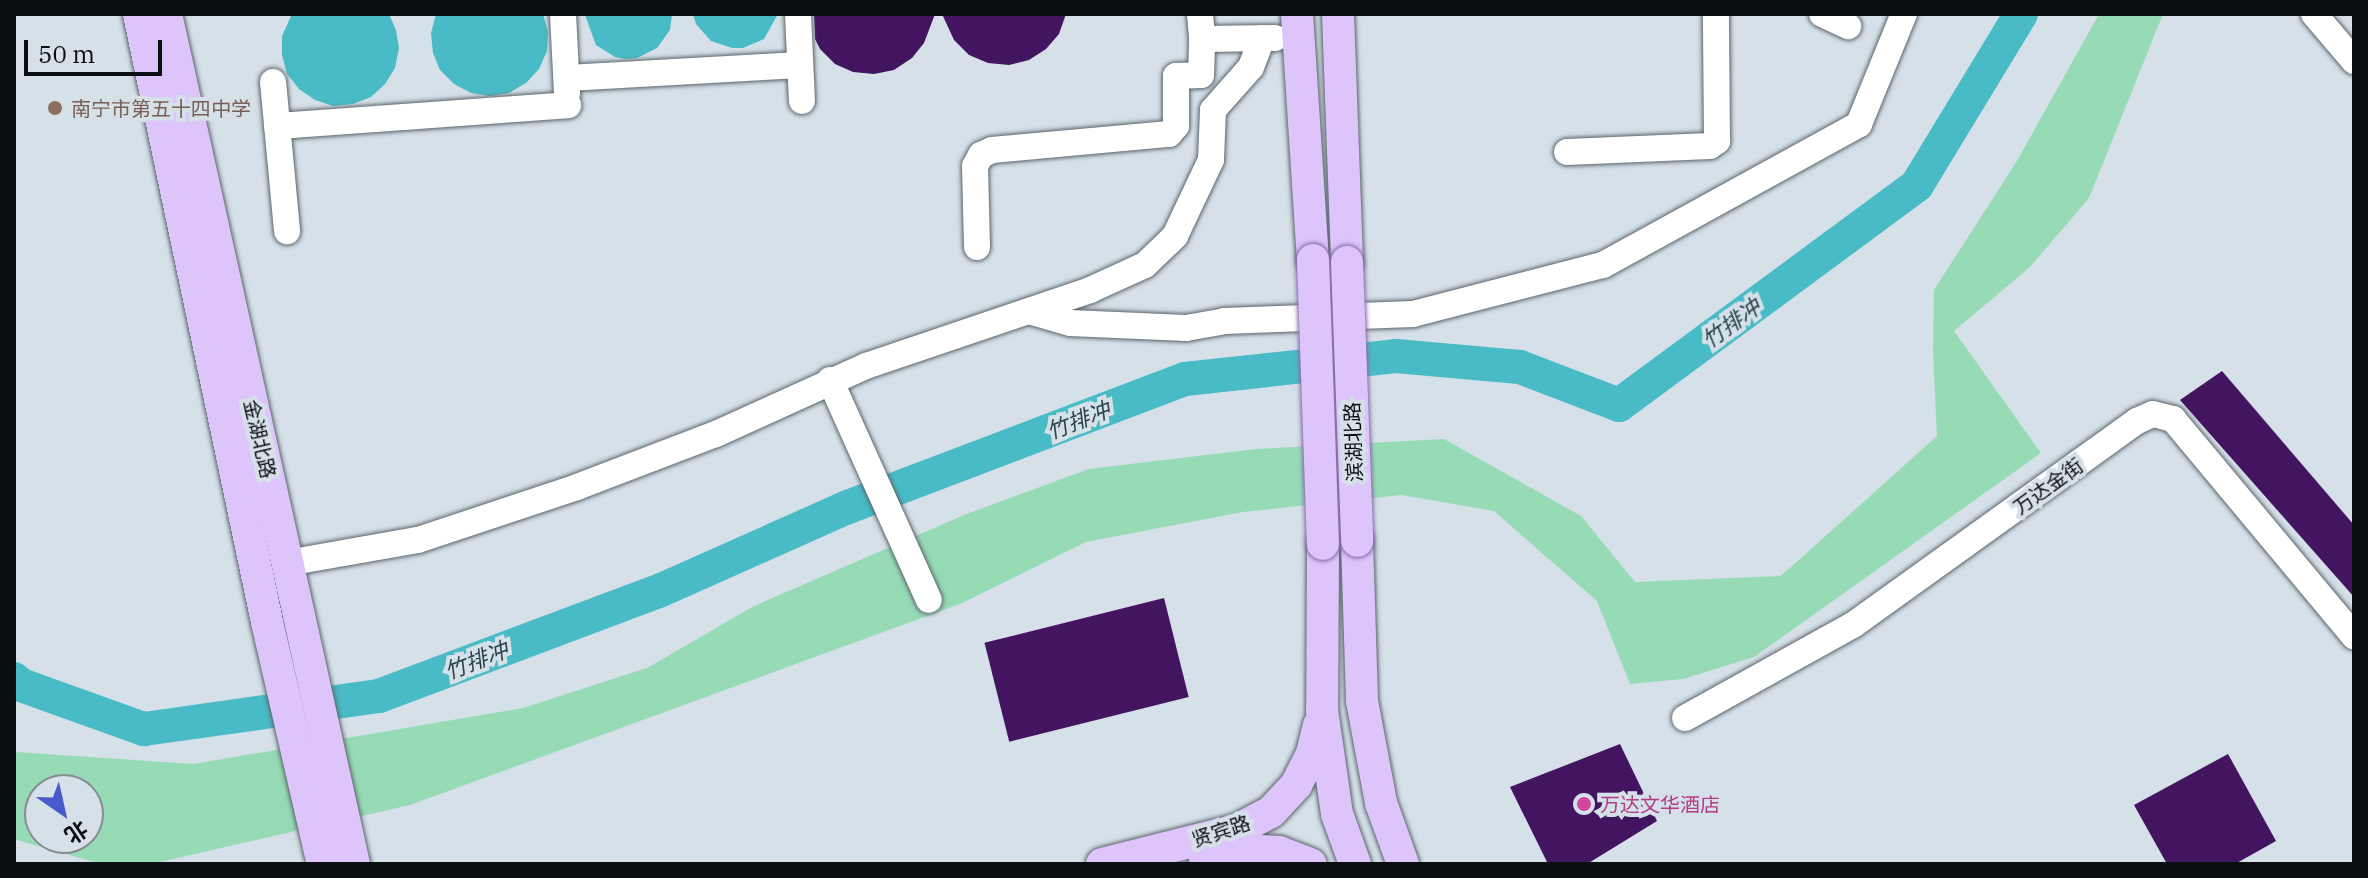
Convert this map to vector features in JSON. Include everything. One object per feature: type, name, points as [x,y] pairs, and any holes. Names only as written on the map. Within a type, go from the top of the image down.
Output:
[{"type":"main road","name":"金湖北路","points":[[139,14],[267,622],[337,856]]},
{"type":"main road","name":"金湖北路","points":[[166,14],[299,617],[337,856]]},
{"type":"main road","name":"滨湖北路","points":[[1338,14],[1362,701],[1381,803],[1403,864]]},
{"type":"main road","name":"滨湖北路","points":[[1298,26],[1313,260],[1323,544],[1322,710],[1337,814],[1355,864]]},
{"type":"main road","name":"贤宾路","points":[[1102,864],[1237,830],[1271,812],[1296,785],[1312,753],[1322,710]]},
{"type":"main road","name":"贤宾路","points":[[1186,864],[1241,850],[1279,852],[1311,864]]},
{"type":"street","points":[[277,126],[568,114],[563,14]]},
{"type":"street","points":[[798,14],[802,101]]},
{"type":"street","points":[[1567,152],[1710,146],[1717,141],[1716,14]]},
{"type":"street","points":[[1822,14],[1848,26]]},
{"type":"street","points":[[1029,311],[1070,323],[1186,328],[1224,321],[1413,314],[1603,265],[1859,124],[1904,14]]},
{"type":"street","points":[[2314,14],[2354,61]]},
{"type":"street","points":[[977,247],[975,166],[981,155],[992,150],[1169,134],[1176,126],[1176,76],[1201,75],[1201,26],[1262,38],[1298,26]]},
{"type":"street","points":[[287,563],[418,540],[534,502],[716,434],[830,380],[1090,290],[1145,265],[1175,236],[1211,160],[1213,110],[1251,67],[1262,38]]},
{"type":"street","points":[[567,78],[800,65]]},
{"type":"street","points":[[273,82],[287,231]]},
{"type":"street","points":[[830,380],[929,600]]},
{"type":"street","name":"万达金街","points":[[1685,718],[1853,625],[2137,421],[2153,414],[2173,419],[2354,636]]},
{"type":"green space","points":[[2099,14],[2163,14],[2089,198],[2030,267],[1954,331],[2041,453],[1754,657],[1683,679],[1630,684],[1597,601],[1494,511],[1401,495],[1243,512],[1086,542],[960,604],[410,805],[151,864],[101,864],[66,854],[104,854],[104,774],[24,774],[24,842],[14,839],[16,752],[193,764],[523,708],[647,668],[754,606],[964,515],[1089,469],[1256,449],[1444,439],[1581,516],[1635,582],[1781,576],[1937,436],[1934,290],[2017,161]]},
{"type":"water","points":[[292,14],[389,14],[399,48],[395,68],[385,84],[371,97],[353,104],[333,106],[315,100],[299,89],[287,74],[282,55],[282,36]]},
{"type":"water","points":[[436,14],[543,14],[548,32],[547,51],[539,69],[526,83],[509,93],[490,96],[471,93],[454,84],[440,70],[433,53],[431,33]]},
{"type":"water","points":[[672,14],[670,30],[657,48],[637,58],[626,59],[615,57],[596,45],[585,15]]},
{"type":"water","points":[[693,14],[778,14],[764,39],[743,48],[732,48],[711,41],[696,24]]},
{"type":"building","points":[[814,14],[935,14],[924,43],[912,58],[894,70],[874,74],[853,72],[835,64],[820,49],[815,39]]},
{"type":"building","points":[[942,14],[1066,14],[1059,34],[1046,49],[1029,60],[1009,65],[988,63],[969,55],[954,40]]},
{"type":"building","points":[[2222,371],[2354,525],[2354,597],[2180,400]]},
{"type":"building","points":[[1164,598],[1189,697],[1009,742],[984,643]]},
{"type":"building","name":"万达文华酒店","points":[[1620,744],[1657,821],[1587,864],[1548,864],[1510,787]]},
{"type":"building","points":[[2228,754],[2276,841],[2235,864],[2167,864],[2134,805]]},
{"type":"waterway","name":"竹排冲","points":[[14,679],[21,685],[144,729],[379,696],[659,591],[848,507],[1185,379],[1396,356],[1520,367],[1619,405],[1917,185],[2021,14]]},
{"type":"place","name":"南宁市第五十四中学","points":[[55,108]]},
{"type":"place","name":"万达文华酒店","points":[[1584,804]]}]
